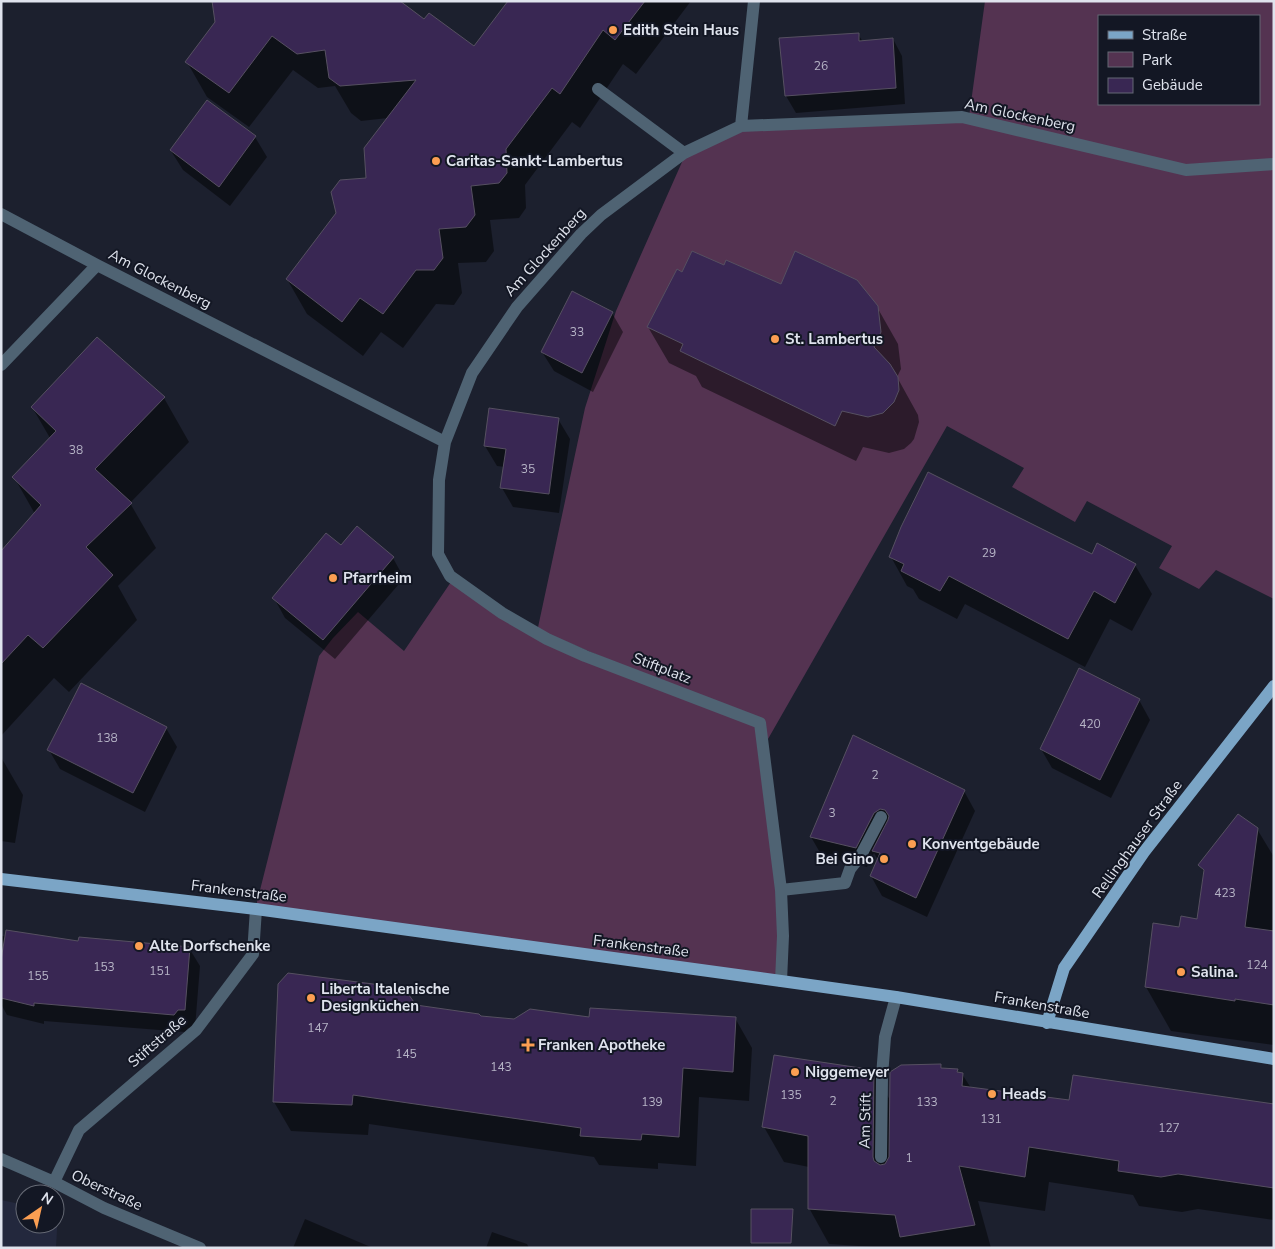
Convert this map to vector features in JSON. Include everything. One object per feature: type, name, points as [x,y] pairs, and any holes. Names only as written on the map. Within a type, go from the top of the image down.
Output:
[{"type":"main road","name":"Rellinghauser Straße","points":[[1047,1023],[1064,968],[1144,852],[1274,686]]},
{"type":"main road","name":"Frankenstraße","points":[[1,878],[256,909],[896,997],[1274,1059]]},
{"type":"street","points":[[741,126],[754,1]]},
{"type":"street","points":[[598,89],[684,152]]},
{"type":"street","name":"Am Glockenberg","points":[[1,214],[97,265],[445,442],[472,373],[516,307],[581,234],[601,215],[684,152],[741,126],[962,117],[1186,170],[1274,164]]},
{"type":"street","points":[[1,365],[97,265]]},
{"type":"street","name":"Stiftplatz","points":[[445,442],[439,480],[438,554],[450,576],[502,613],[547,639],[585,656],[760,723],[781,890],[783,936],[781,981]]},
{"type":"street","points":[[781,890],[845,883],[850,869],[861,855],[881,817]]},
{"type":"street","name":"Stiftstraße","points":[[54,1182],[79,1130],[196,1030],[252,954],[256,909]]},
{"type":"street","name":"Am Stift","points":[[881,1157],[882,1076],[885,1037],[896,997]]},
{"type":"street","name":"Oberstraße","points":[[1,1160],[54,1182],[104,1208],[200,1248]]},
{"type":"shaded area","points":[[1,1200],[15,1203],[15,1234],[57,1234],[56,1248],[1,1248]]},
{"type":"green space","points":[[985,1],[1274,1],[1274,161],[1185,167],[969,117]]},
{"type":"green space","points":[[963,119],[1186,172],[1274,167],[1274,599],[1216,570],[1199,589],[1159,568],[1172,546],[1087,501],[1075,522],[1012,487],[1024,468],[947,426],[764,746],[762,721],[537,632],[585,408],[616,311],[686,153],[741,127]]},
{"type":"green space","points":[[453,579],[501,614],[760,724],[776,848],[779,979],[256,906],[319,656],[358,612],[404,651]]},
{"type":"building","name":"Caritas-Sankt-Lambertus","points":[[212,1],[400,1],[424,19],[429,13],[474,46],[508,1],[645,1],[615,40],[603,30],[560,94],[552,88],[506,149],[507,173],[499,183],[471,186],[475,215],[466,227],[439,229],[443,258],[434,270],[416,270],[383,314],[360,298],[342,322],[286,279],[336,213],[331,192],[340,180],[366,178],[364,148],[416,80],[340,86],[329,78],[325,50],[297,54],[272,36],[229,93],[185,62],[215,22]]},
{"type":"building","points":[[859,33],[859,41],[893,38],[896,88],[785,96],[779,38]]},
{"type":"building","points":[[207,100],[256,136],[219,187],[170,150]]},
{"type":"building","name":"St. Lambertus","points":[[692,251],[724,265],[726,260],[781,284],[795,251],[857,280],[878,306],[881,332],[874,347],[890,364],[898,377],[899,390],[894,402],[883,413],[868,417],[842,411],[835,426],[680,351],[683,344],[647,327],[677,269],[682,272]]},
{"type":"building","points":[[572,291],[613,312],[582,373],[541,352]]},
{"type":"building","points":[[97,337],[165,397],[95,469],[132,503],[86,547],[113,575],[43,648],[28,635],[1,664],[1,551],[41,505],[12,477],[56,431],[31,407]]},
{"type":"building","points":[[489,408],[559,418],[549,494],[500,488],[506,449],[484,446]]},
{"type":"building","points":[[928,472],[1092,554],[1097,543],[1136,564],[1115,603],[1094,591],[1068,639],[949,576],[940,591],[901,571],[904,564],[889,557],[901,527]]},
{"type":"building","name":"Pfarrheim","points":[[357,526],[394,557],[323,640],[272,598],[326,533],[341,545]]},
{"type":"building","points":[[1079,668],[1140,699],[1100,780],[1040,749]]},
{"type":"building","points":[[81,683],[167,727],[133,793],[47,750]]},
{"type":"building","points":[[853,735],[965,790],[916,898],[870,876],[880,853],[872,851],[889,816],[885,810],[880,809],[874,813],[856,848],[810,837]]},
{"type":"building","points":[[1238,814],[1258,828],[1245,927],[1274,931],[1274,1005],[1145,987],[1153,923],[1179,927],[1181,916],[1197,919],[1204,870],[1198,865]]},
{"type":"building","points":[[6,930],[78,941],[79,937],[190,947],[185,1010],[178,1010],[174,1015],[34,1003],[34,1006],[1,998],[1,960]]},
{"type":"building","points":[[288,973],[404,988],[416,1005],[479,1014],[481,1016],[514,1019],[530,1009],[589,1017],[590,1008],[736,1017],[733,1072],[683,1068],[679,1137],[642,1134],[641,1140],[580,1136],[581,1128],[353,1095],[352,1105],[273,1102],[278,984]]},
{"type":"building","points":[[774,1055],[874,1070],[873,1157],[874,1161],[880,1165],[885,1164],[889,1157],[890,1072],[901,1065],[941,1064],[941,1068],[958,1069],[957,1072],[963,1073],[962,1086],[1069,1100],[1073,1075],[1274,1104],[1274,1188],[1178,1174],[1161,1177],[1118,1171],[1119,1161],[1029,1147],[1025,1177],[959,1166],[975,1225],[900,1237],[895,1215],[808,1209],[808,1136],[762,1127]]},
{"type":"building","points":[[751,1209],[793,1209],[791,1243],[751,1243]]},
{"type":"place","name":"Edith Stein Haus","points":[[613,30]]},
{"type":"place","name":"Caritas-Sankt-Lambertus","points":[[436,161]]},
{"type":"place","name":"St. Lambertus","points":[[775,339]]},
{"type":"place","name":"Pfarrheim","points":[[333,578]]},
{"type":"place","name":"Konventgebäude","points":[[912,844]]},
{"type":"place","name":"Bei Gino","points":[[884,859]]},
{"type":"place","name":"Alte Dorfschenke","points":[[139,946]]},
{"type":"place","name":"Salina.","points":[[1181,972]]},
{"type":"place","name":"Liberta Italenische Designküchen","points":[[311,998]]},
{"type":"place","name":"Franken Apotheke","points":[[528,1045]]},
{"type":"place","name":"Niggemeyer","points":[[795,1072]]},
{"type":"place","name":"Heads","points":[[992,1094]]}]
